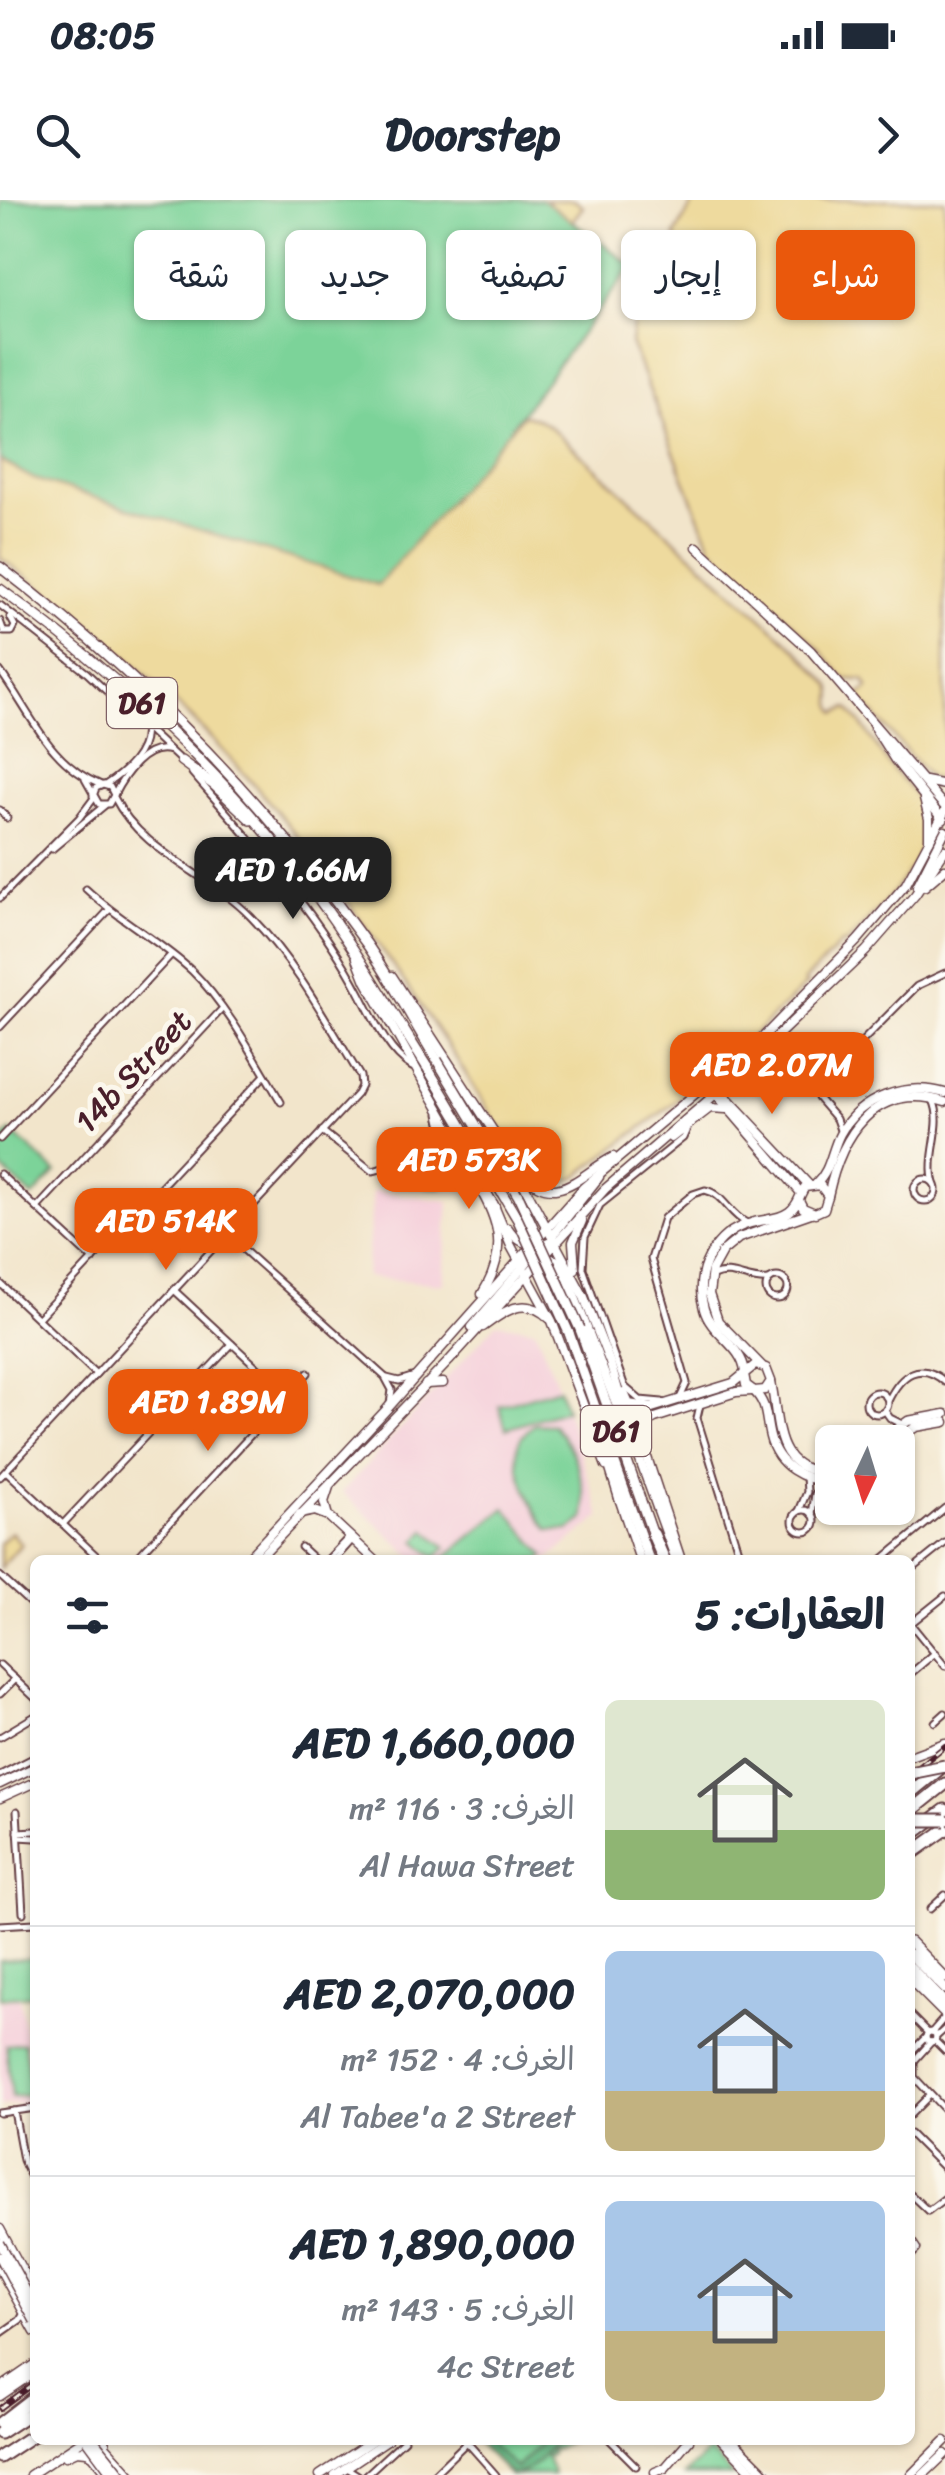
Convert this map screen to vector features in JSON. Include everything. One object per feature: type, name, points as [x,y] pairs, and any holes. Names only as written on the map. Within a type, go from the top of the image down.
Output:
[{"type":"highway","points":[[653,1534],[661,1555]]},
{"type":"highway","points":[[915,1772],[945,1765]]},
{"type":"highway","points":[[915,1789],[945,1765]]},
{"type":"highway","points":[[915,1811],[945,1784]]},
{"type":"highway","points":[[915,1832],[945,1810]]},
{"type":"highway","points":[[915,1817],[945,1820]]},
{"type":"highway","points":[[915,1855],[940,1834]]},
{"type":"highway","points":[[0,2423],[30,2400]]},
{"type":"highway","points":[[0,2432],[30,2413]]},
{"type":"highway","points":[[0,2457],[30,2437]]},
{"type":"main road","points":[[696,548],[812,650],[944,812]]},
{"type":"main road","name":"D61","points":[[0,567],[122,667],[184,727],[266,815],[369,947],[574,1331],[653,1534]]},
{"type":"main road","name":"D61","points":[[0,590],[68,638],[157,715],[221,780],[314,893],[432,1064]]},
{"type":"main road","points":[[872,723],[895,760],[944,812]]},
{"type":"main road","points":[[179,758],[214,785],[246,818],[256,822]]},
{"type":"main road","points":[[920,778],[945,785]]},
{"type":"main road","points":[[920,790],[929,819],[926,850]]},
{"type":"main road","points":[[474,1307],[537,1256],[548,1240],[676,1128],[886,910],[926,850],[944,812]]},
{"type":"main road","points":[[915,895],[945,831]]},
{"type":"main road","points":[[454,1356],[468,1330],[589,1192],[600,1174],[622,1154],[739,1074],[845,973],[915,895],[945,850]]},
{"type":"main road","points":[[921,887],[945,869]]},
{"type":"main road","points":[[369,947],[416,1010],[504,1148],[539,1210],[548,1240],[584,1297]]},
{"type":"main road","points":[[356,954],[363,975],[415,1068],[515,1238],[548,1240]]},
{"type":"main road","points":[[716,1087],[754,1051],[763,1037]]},
{"type":"main road","points":[[739,1074],[734,1090],[735,1109],[800,1196],[803,1208],[811,1213]]},
{"type":"main road","points":[[716,1087],[787,1161],[828,1196]]},
{"type":"main road","points":[[815,1479],[792,1469],[775,1450],[766,1409],[746,1386],[740,1354],[710,1325],[701,1296],[707,1259],[720,1240],[733,1231],[780,1217],[827,1173],[840,1133],[876,1100],[921,1089],[945,1093]]},
{"type":"main road","points":[[815,1469],[803,1466],[787,1453],[778,1434],[768,1370],[718,1320],[710,1301],[710,1278],[719,1256],[746,1234],[824,1209],[845,1144],[862,1120],[890,1102],[912,1097],[931,1098],[945,1105]]},
{"type":"main road","points":[[662,1141],[710,1108],[735,1109]]},
{"type":"main road","points":[[251,1555],[418,1374],[474,1307],[497,1268],[500,1242],[496,1224],[445,1120]]},
{"type":"main road","points":[[504,1148],[527,1178],[551,1189],[571,1185],[622,1154]]},
{"type":"main road","points":[[778,1168],[786,1166],[787,1161]]},
{"type":"main road","points":[[493,1203],[552,1321],[638,1555]]},
{"type":"main road","points":[[590,1207],[572,1248],[584,1297],[629,1404],[653,1413],[733,1382],[751,1366],[762,1366]]},
{"type":"main road","points":[[537,1256],[548,1240]]},
{"type":"main road","points":[[537,1256],[556,1260],[566,1274],[676,1555]]},
{"type":"main road","points":[[263,1555],[454,1356],[524,1267]]},
{"type":"main road","points":[[474,1331],[518,1306],[538,1308],[552,1321]]},
{"type":"main road","name":"D61","points":[[574,1331],[596,1411],[648,1555]]},
{"type":"main road","points":[[610,1364],[634,1444]]},
{"type":"main road","points":[[677,1555],[641,1435],[645,1423],[670,1402],[701,1403],[736,1392],[765,1390],[771,1381]]},
{"type":"main road","points":[[426,1384],[443,1384]]},
{"type":"main road","points":[[596,1411],[620,1500]]},
{"type":"main road","points":[[903,1424],[923,1416],[945,1414]]},
{"type":"main road","points":[[915,1427],[945,1422]]},
{"type":"main road","points":[[328,1516],[324,1502],[330,1483]]},
{"type":"main road","points":[[300,1514],[316,1511],[328,1516],[370,1555]]},
{"type":"main road","points":[[915,1754],[945,1743]]},
{"type":"main road","points":[[0,1784],[30,1769]]},
{"type":"main road","points":[[0,1798],[30,1784]]},
{"type":"main road","points":[[915,1947],[943,1972]]},
{"type":"main road","points":[[915,1959],[945,1990]]},
{"type":"main road","points":[[915,1972],[945,2003]]},
{"type":"main road","points":[[915,1984],[945,2016]]},
{"type":"main road","points":[[0,2229],[30,2286]]},
{"type":"main road","points":[[0,2243],[30,2298]]},
{"type":"main road","points":[[13,2256],[10,2265],[0,2268],[27,2319]]},
{"type":"main road","points":[[0,2257],[27,2319]]},
{"type":"main road","points":[[6,2280],[10,2270],[20,2270]]},
{"type":"main road","points":[[0,2388],[30,2367]]},
{"type":"main road","points":[[0,2396],[30,2375]]},
{"type":"main road","points":[[911,2475],[945,2441]]},
{"type":"main road","points":[[34,2475],[79,2445]]},
{"type":"main road","points":[[88,2445],[90,2453],[111,2475]]},
{"type":"main road","points":[[90,2445],[111,2475]]},
{"type":"main road","points":[[92,2445],[122,2475]]},
{"type":"main road","points":[[34,2475],[72,2452],[101,2453],[104,2445]]},
{"type":"main road","points":[[107,2445],[131,2475]]},
{"type":"main road","points":[[320,2475],[365,2445]]},
{"type":"main road","points":[[335,2475],[379,2445]]},
{"type":"main road","points":[[652,2474],[665,2468],[686,2445]]},
{"type":"main road","points":[[727,2445],[756,2475]]},
{"type":"main road","points":[[737,2445],[767,2475]]},
{"type":"main road","points":[[923,2475],[945,2454]]},
{"type":"street","points":[[0,607],[14,620],[14,630],[4,632],[0,620]]},
{"type":"street","points":[[0,607],[87,673],[179,758],[295,895],[328,940],[401,1060],[415,1068]]},
{"type":"street","points":[[0,671],[38,733],[83,776],[110,787],[126,816]]},
{"type":"street","points":[[0,898],[102,785],[120,774],[142,750],[146,738],[143,725]]},
{"type":"street","points":[[41,856],[106,805],[147,754],[161,748],[179,758]]},
{"type":"street","points":[[83,776],[99,804],[126,816],[175,860],[255,921],[324,1018],[360,1076],[361,1086],[3,1474],[96,1555]]},
{"type":"street","points":[[0,810],[7,818]]},
{"type":"street","points":[[86,889],[108,910],[195,974],[281,1102]]},
{"type":"street","points":[[0,1027],[108,910]]},
{"type":"street","points":[[0,1139],[171,954]]},
{"type":"street","points":[[840,1133],[836,1119],[818,1098],[822,1082],[916,986],[945,973]]},
{"type":"street","name":"14b Street","points":[[37,1208],[222,1010]]},
{"type":"street","points":[[38,1318],[265,1075]]},
{"type":"street","points":[[931,1098],[938,1114]]},
{"type":"street","points":[[930,1167],[914,1191],[922,1200],[935,1195],[930,1167],[938,1114],[945,1105]]},
{"type":"street","points":[[438,1141],[443,1132],[440,1112]]},
{"type":"street","points":[[836,1119],[850,1120]]},
{"type":"street","points":[[670,1402],[640,1400],[626,1387],[582,1256],[587,1230],[598,1208],[681,1140],[688,1125]]},
{"type":"street","points":[[324,1129],[372,1171],[438,1141],[456,1144]]},
{"type":"street","points":[[0,1174],[92,1260]]},
{"type":"street","points":[[922,1180],[934,1183]]},
{"type":"street","points":[[697,1418],[681,1404],[686,1384],[652,1271],[652,1253],[664,1218],[696,1192],[713,1192],[735,1216],[750,1223]]},
{"type":"street","points":[[733,1231],[735,1216]]},
{"type":"street","points":[[227,1233],[385,1377],[392,1390],[388,1407]]},
{"type":"street","points":[[719,1256],[728,1272],[755,1280],[784,1278],[788,1293],[776,1299],[755,1280]]},
{"type":"street","points":[[710,1278],[728,1272]]},
{"type":"street","points":[[766,1290],[770,1280]]},
{"type":"street","points":[[0,1283],[97,1372]]},
{"type":"street","points":[[174,1290],[287,1396]]},
{"type":"street","points":[[63,1524],[232,1344]]},
{"type":"street","points":[[903,1424],[887,1414],[874,1414],[866,1404],[871,1394],[882,1393],[924,1369],[945,1382]]},
{"type":"street","points":[[139,1555],[308,1373]]},
{"type":"street","points":[[385,1377],[402,1380],[418,1374]]},
{"type":"street","points":[[889,1425],[888,1401],[902,1382]]},
{"type":"street","points":[[686,1384],[704,1392]]},
{"type":"street","points":[[882,1393],[888,1401]]},
{"type":"street","points":[[701,1403],[697,1418],[738,1555]]},
{"type":"street","points":[[806,1477],[808,1492],[792,1522],[801,1532],[813,1528],[815,1494]]},
{"type":"street","points":[[888,1555],[945,1508]]},
{"type":"street","points":[[799,1511],[812,1514]]},
{"type":"street","points":[[336,1555],[351,1538]]},
{"type":"street","points":[[915,1567],[945,1542]]},
{"type":"street","points":[[301,1547],[309,1555]]},
{"type":"street","points":[[0,1576],[30,1603]]},
{"type":"street","points":[[915,1620],[945,1596]]},
{"type":"street","points":[[915,1630],[945,1666]]},
{"type":"street","points":[[915,1670],[935,1653]]},
{"type":"street","points":[[0,1665],[30,1693]]},
{"type":"street","points":[[0,1694],[14,1679]]},
{"type":"street","points":[[936,1722],[945,1714]]},
{"type":"street","points":[[0,1738],[30,1719]]},
{"type":"street","points":[[0,1774],[30,1759]]},
{"type":"street","points":[[17,1811],[23,1913]]},
{"type":"street","points":[[18,1835],[30,1834]]},
{"type":"street","points":[[930,1909],[945,1895]]},
{"type":"street","points":[[0,1925],[30,1922]]},
{"type":"street","points":[[915,2052],[945,2016]]},
{"type":"street","points":[[915,2020],[945,2051]]},
{"type":"street","points":[[931,2037],[945,2029]]},
{"type":"street","points":[[915,2078],[945,2110]]},
{"type":"street","points":[[915,2109],[930,2095]]},
{"type":"street","points":[[0,2113],[30,2109]]},
{"type":"street","points":[[14,2111],[23,2160],[30,2175]]},
{"type":"street","points":[[915,2139],[945,2169]]},
{"type":"street","points":[[915,2199],[928,2212],[945,2198]]},
{"type":"street","points":[[0,2334],[27,2319]]},
{"type":"street","points":[[362,2475],[398,2445]]},
{"type":"street","points":[[433,2475],[462,2445]]},
{"type":"street","points":[[470,2445],[496,2475]]},
{"type":"street","points":[[615,2445],[636,2466]]},
{"type":"street","points":[[358,2459],[356,2466],[362,2475]]},
{"type":"street","points":[[344,2469],[362,2475]]},
{"type":"shaded area","points":[[373,1191],[449,1201],[443,1284],[366,1277]]},
{"type":"shaded area","points":[[497,1323],[535,1329],[559,1388],[601,1517],[553,1555],[411,1555],[342,1492]]},
{"type":"shaded area","points":[[20,1998],[30,2067],[30,2103],[0,2106],[0,2000]]},
{"type":"green space","points":[[0,200],[544,200],[584,230],[446,230],[446,320],[592,320],[476,474],[378,585],[34,479],[0,460]]},
{"type":"green space","points":[[601,243],[621,258],[621,281],[601,307]]},
{"type":"green space","points":[[11,1131],[56,1172],[33,1197],[0,1167],[0,1143]]},
{"type":"green space","points":[[438,1141],[458,1175],[440,1187],[384,1183],[380,1178]]},
{"type":"green space","points":[[559,1388],[566,1410],[506,1429],[499,1406]]},
{"type":"green space","points":[[534,1424],[553,1425],[568,1445],[578,1469],[584,1519],[570,1530],[549,1530],[521,1475],[519,1442]]},
{"type":"green space","points":[[505,1508],[544,1555],[448,1555]]},
{"type":"green space","points":[[426,1530],[446,1547],[439,1555],[432,1555],[416,1541]]},
{"type":"green space","points":[[30,1958],[30,1995],[0,1998],[0,1961]]},
{"type":"green space","points":[[24,2043],[30,2094],[12,2097],[6,2045]]},
{"type":"green space","points":[[480,2445],[491,2445],[516,2468],[539,2445],[552,2445],[530,2468],[510,2475]]},
{"type":"green space","points":[[484,2445],[562,2445],[546,2456],[554,2475],[515,2475]]},
{"type":"green space","points":[[709,2451],[733,2475],[684,2475]]},
{"type":"sand","points":[[544,200],[574,200],[583,207],[572,221]]},
{"type":"sand","points":[[695,200],[945,200],[945,780],[930,778],[858,696],[868,688],[864,680],[845,679],[813,642],[711,547],[631,343],[634,320],[756,320],[756,230],[678,230]]},
{"type":"sand","points":[[523,415],[550,427],[797,650],[831,686],[837,713],[848,708],[916,796],[925,826],[913,864],[901,882],[845,945],[842,943],[804,981],[807,984],[715,1072],[576,1177],[558,1182],[529,1172],[362,921],[244,774],[128,658],[0,558],[0,461],[34,479],[378,585]]},
{"type":"sand","points":[[11,1532],[21,1544],[0,1568],[0,1543]]},
{"type":"railway","points":[[915,1770],[945,1746]]},
{"type":"railway","points":[[0,2408],[30,2386]]}]
